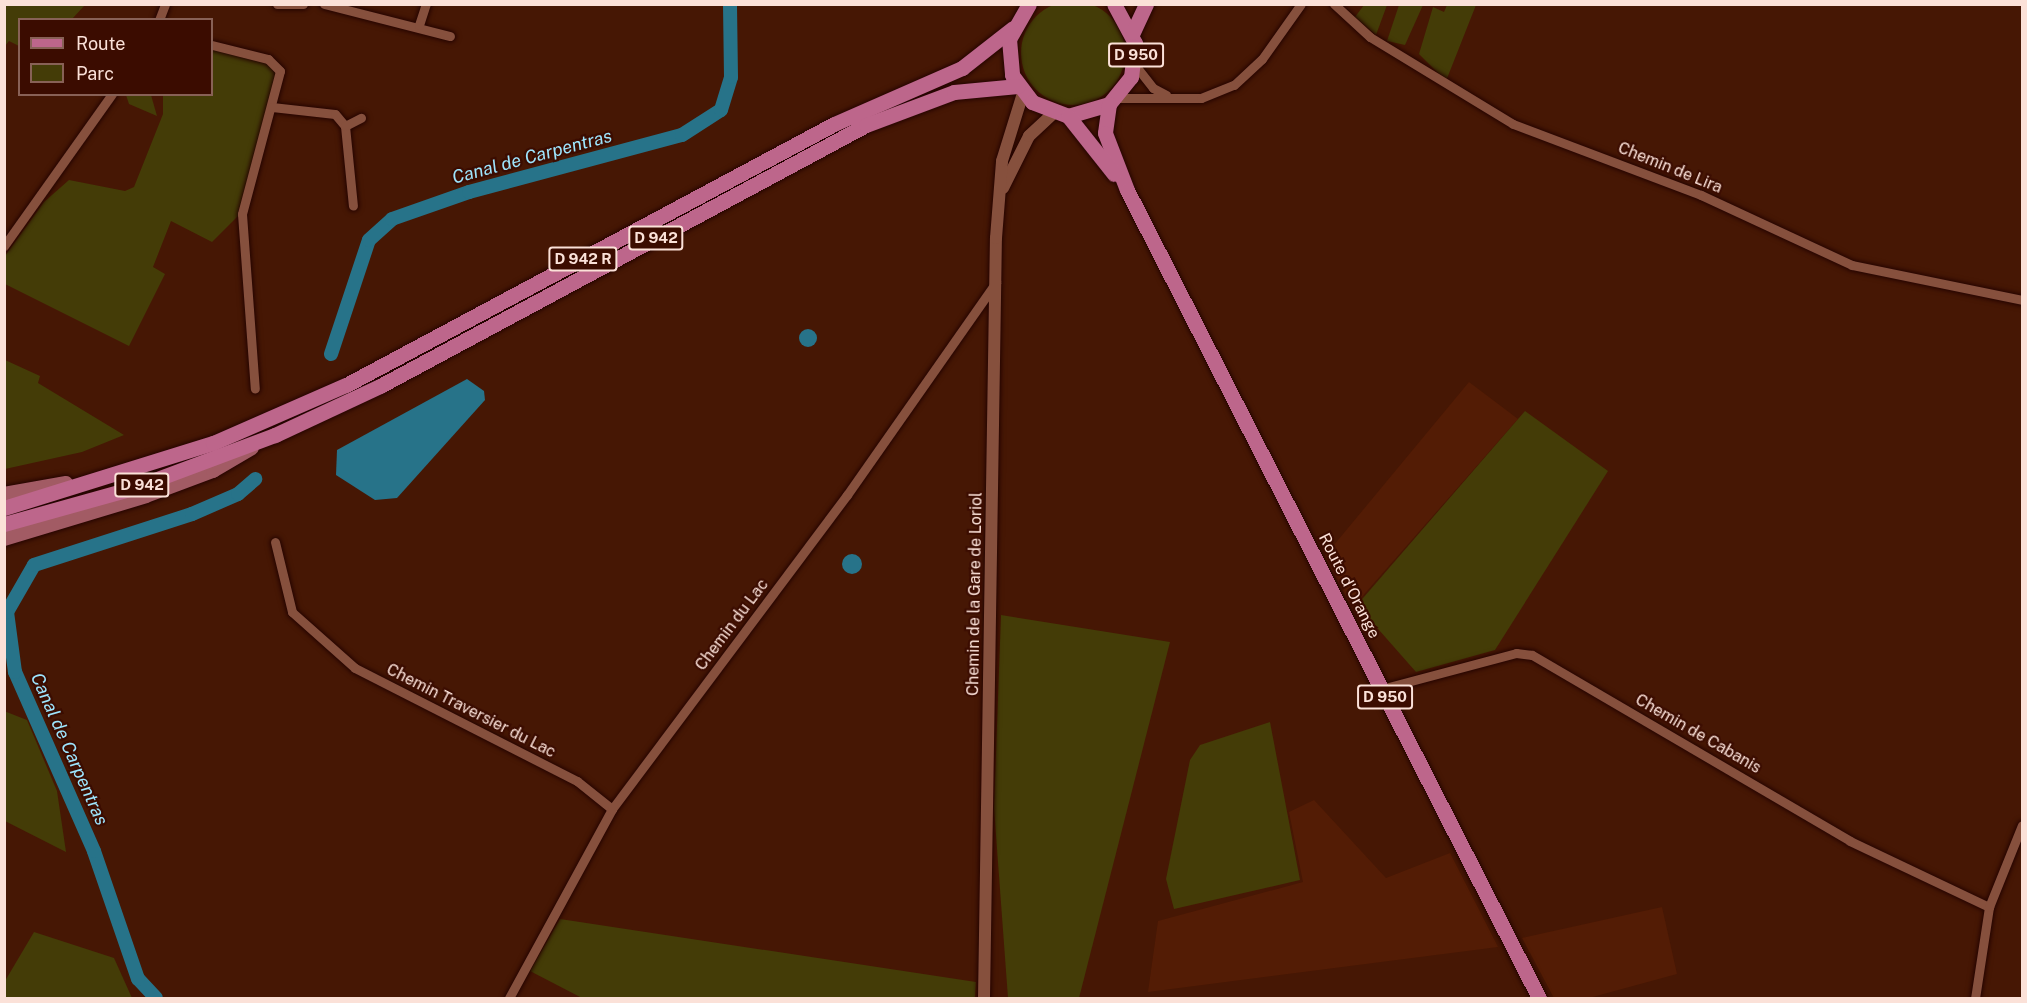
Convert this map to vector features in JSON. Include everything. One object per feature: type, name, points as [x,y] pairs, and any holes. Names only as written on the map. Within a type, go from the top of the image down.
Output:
[{"type":"main road","points":[[1021,90],[1008,51],[1012,22],[1029,4]]},
{"type":"main road","name":"D 950","points":[[1113,101],[1135,65],[1133,32],[1114,4]]},
{"type":"main road","points":[[1133,32],[1146,4]]},
{"type":"main road","name":"D 942 R","points":[[4,508],[156,464],[346,385],[834,124],[962,68],[1012,22]]},
{"type":"main road","name":"D 950","points":[[1021,90],[1061,115]]},
{"type":"main road","name":"D 942","points":[[4,524],[116,494],[275,435],[380,386],[866,125],[954,92],[1021,90]]},
{"type":"main road","points":[[1061,115],[1113,101]]},
{"type":"main road","name":"Route d'Orange","points":[[1113,101],[1105,133],[1127,190],[1539,999]]},
{"type":"main road","name":"Route d'Orange","points":[[1061,115],[1127,190]]},
{"type":"main road","points":[[4,539],[213,471],[275,435]]},
{"type":"main road","points":[[4,495],[156,464]]},
{"type":"street","points":[[277,4],[303,4]]},
{"type":"street","points":[[324,4],[361,8],[450,36]]},
{"type":"street","points":[[419,25],[426,4]]},
{"type":"street","points":[[1113,101],[1168,96],[1201,98],[1234,85],[1262,59],[1301,4]]},
{"type":"street","name":"Chemin de Lira","points":[[1334,4],[1370,38],[1513,124],[1701,195],[1852,264],[2022,300]]},
{"type":"street","points":[[213,45],[268,59],[280,71],[242,214],[255,389]]},
{"type":"street","points":[[1135,65],[1153,88],[1168,96]]},
{"type":"street","name":"Chemin de la Gare de Loriol","points":[[984,999],[996,281],[1002,161],[1021,90]]},
{"type":"street","points":[[4,246],[111,96]]},
{"type":"street","points":[[272,107],[334,114],[345,126],[353,206]]},
{"type":"street","name":"Chemin de la Gare de Loriol","points":[[1001,191],[1029,136],[1061,115]]},
{"type":"street","points":[[345,126],[361,118]]},
{"type":"street","name":"Chemin du Lac","points":[[509,999],[612,809],[848,495],[996,281]]},
{"type":"street","name":"Chemin Traversier du Lac","points":[[275,542],[292,612],[355,668],[577,781],[612,809]]},
{"type":"street","name":"Chemin de Cabanis","points":[[1381,689],[1516,653],[1532,655],[1850,841],[1989,907]]},
{"type":"street","points":[[1975,999],[1989,907],[2022,825]]},
{"type":"shaded area","points":[[1469,382],[1518,419],[1352,608],[1324,557]]},
{"type":"shaded area","points":[[1314,800],[1386,878],[1450,853],[1498,947],[1148,992],[1158,921],[1303,882],[1289,812]]},
{"type":"shaded area","points":[[1662,907],[1677,974],[1589,998],[1554,998],[1522,938]]},
{"type":"green space","points":[[1073,1],[1093,5],[1110,16],[1121,33],[1125,53],[1121,73],[1110,90],[1093,101],[1073,105],[1053,101],[1036,90],[1025,73],[1021,53],[1025,33],[1036,16],[1053,5]]},
{"type":"green space","points":[[5,4],[85,5],[73,18],[18,18],[18,46],[9,41],[5,46]]},
{"type":"green space","points":[[1364,5],[1387,5],[1376,35],[1355,17]]},
{"type":"green space","points":[[1399,5],[1423,5],[1405,45],[1387,41]]},
{"type":"green space","points":[[1447,5],[1476,5],[1446,81],[1419,54],[1433,7],[1444,12]]},
{"type":"green space","points":[[213,49],[267,63],[277,72],[239,215],[212,242],[171,221],[153,267],[165,274],[129,346],[5,284],[5,256],[44,202],[69,180],[125,191],[134,187],[163,114],[163,96],[213,96]]},
{"type":"green space","points":[[126,96],[151,96],[157,116],[129,104]]},
{"type":"green space","points":[[5,360],[40,376],[38,383],[124,435],[82,452],[5,469]]},
{"type":"green space","points":[[1525,411],[1608,471],[1495,650],[1416,672],[1357,605]]},
{"type":"green space","points":[[1001,615],[1170,642],[1079,998],[1008,998],[994,808]]},
{"type":"green space","points":[[4,711],[27,720],[57,791],[66,852],[5,821]]},
{"type":"green space","points":[[1270,722],[1300,880],[1174,909],[1166,879],[1190,760],[1200,745]]},
{"type":"green space","points":[[560,919],[976,982],[975,998],[582,998],[530,971]]},
{"type":"green space","points":[[34,932],[114,958],[132,998],[5,998],[5,981]]},
{"type":"water","points":[[808,329],[814,332],[817,338],[814,344],[808,347],[802,344],[799,338],[802,332]]},
{"type":"water","points":[[467,379],[484,391],[485,400],[397,498],[375,500],[336,475],[337,450]]},
{"type":"water","points":[[852,554],[859,557],[862,564],[859,571],[852,574],[845,571],[842,564],[845,557]]},
{"type":"waterway","name":"Canal de Carpentras","points":[[331,354],[369,240],[392,219],[469,192],[682,135],[721,110],[731,77],[730,4]]},
{"type":"waterway","name":"Canal de Carpentras","points":[[156,998],[138,979],[94,851],[15,672],[7,612],[34,565],[192,514],[238,494],[255,479]]}]
